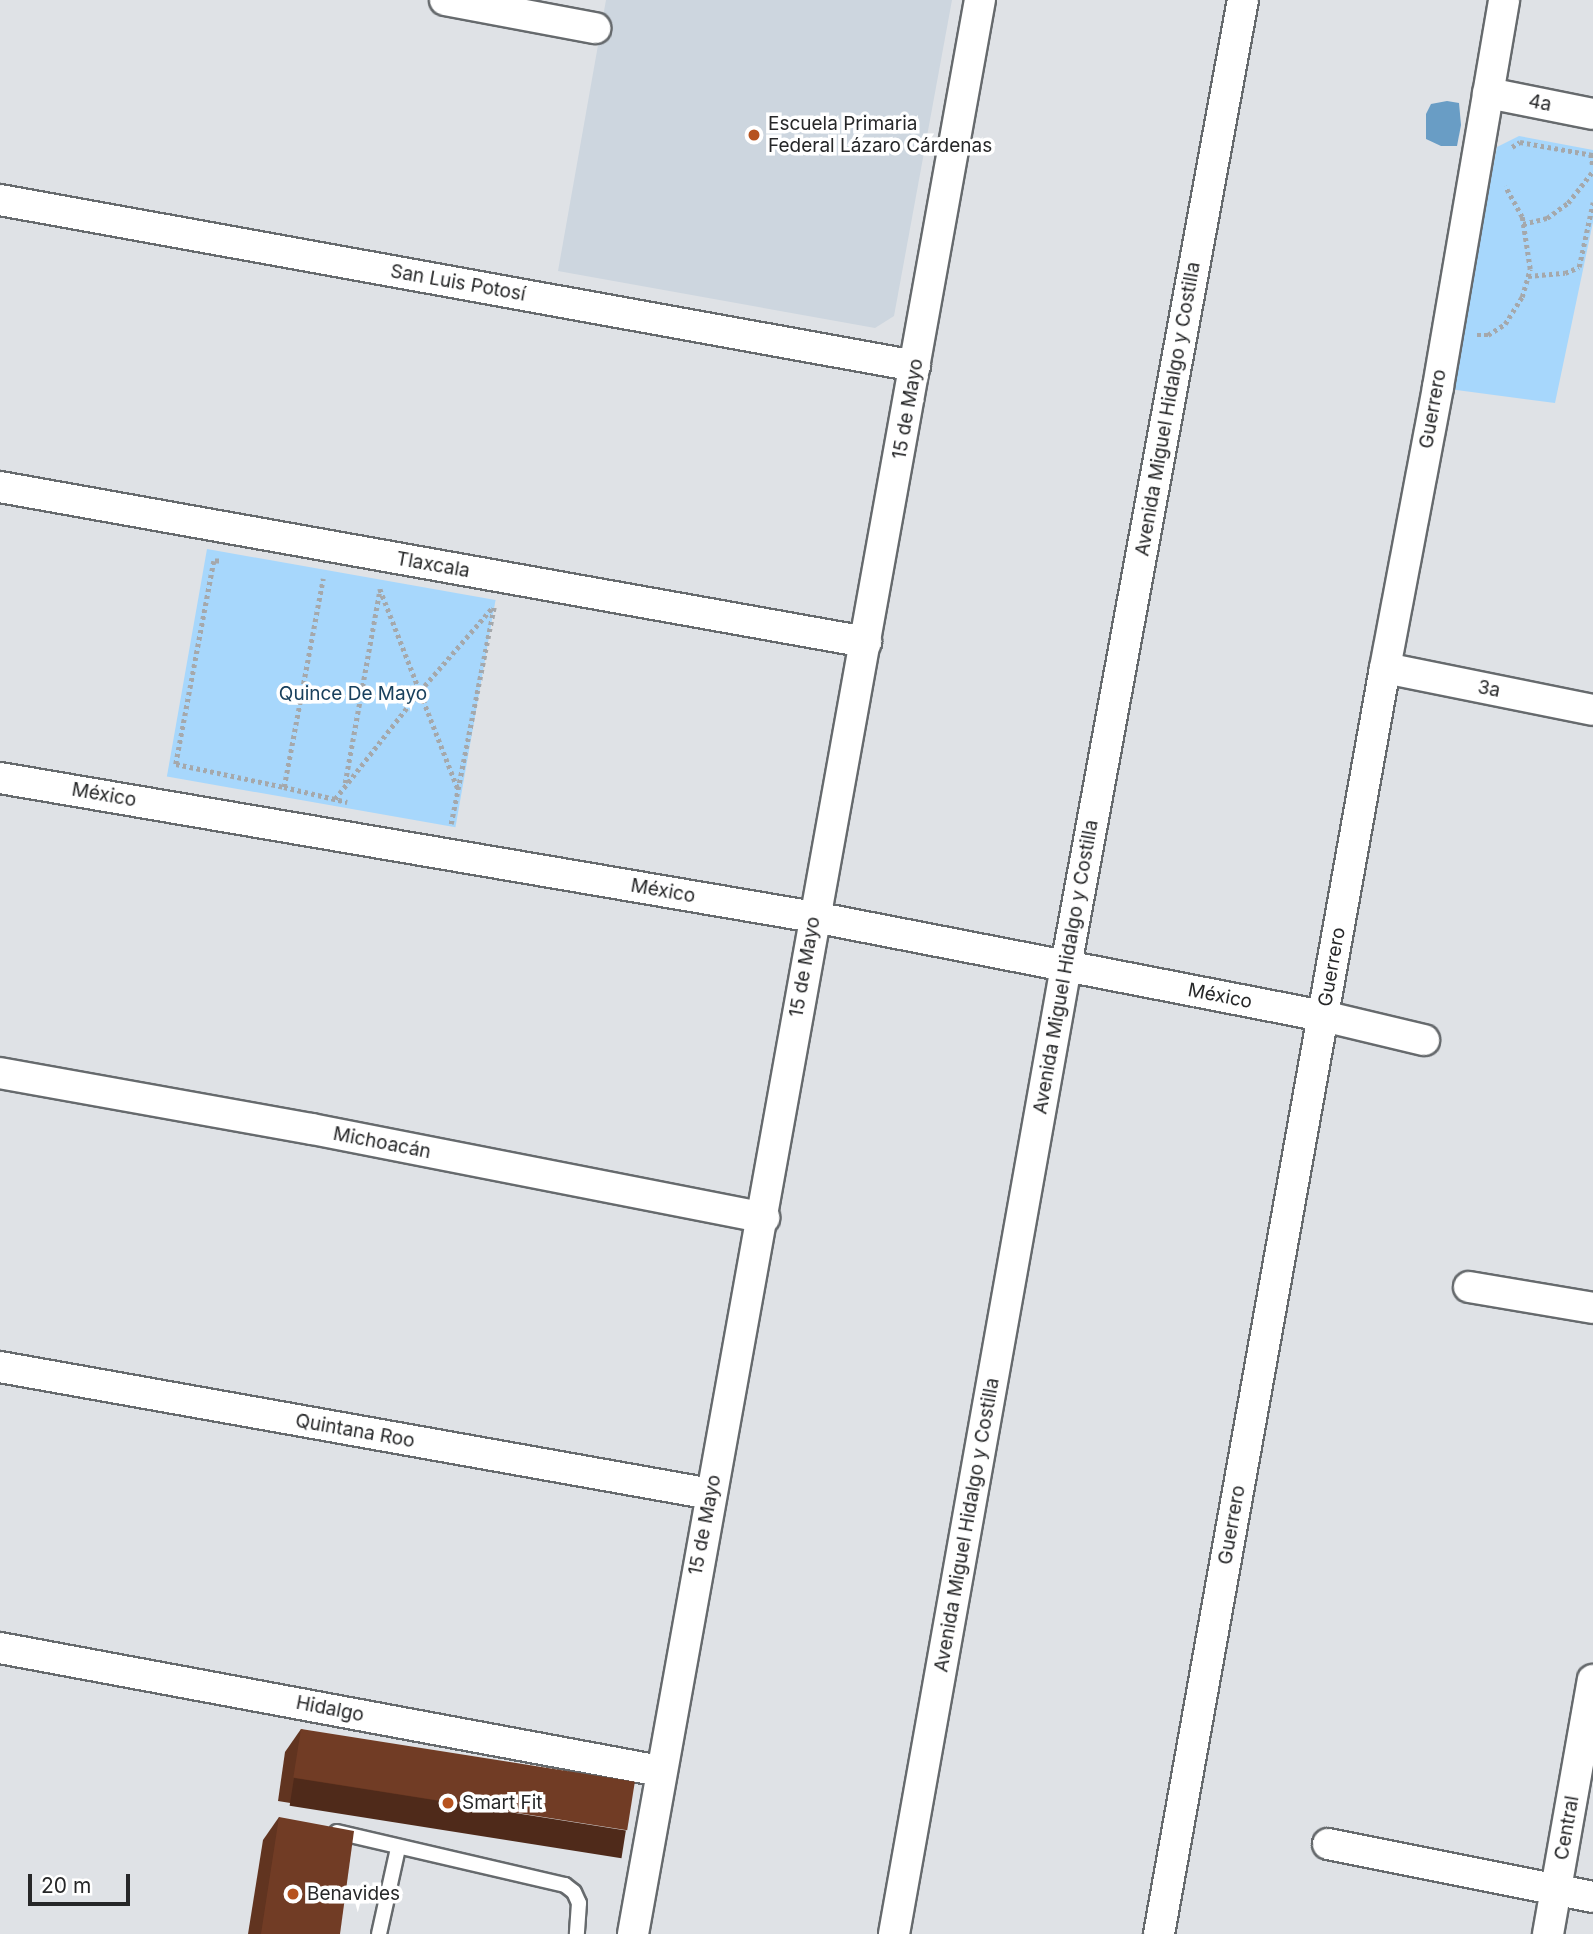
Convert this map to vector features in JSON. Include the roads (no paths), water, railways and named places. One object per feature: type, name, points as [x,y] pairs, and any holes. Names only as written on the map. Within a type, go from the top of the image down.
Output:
[{"type":"street","points":[[445,0],[595,28]]},
{"type":"street","name":"15 de Mayo","points":[[633,1934],[660,1771],[764,1218],[814,917],[866,642],[980,0]]},
{"type":"street","name":"Avenida Miguel Hidalgo y Costilla","points":[[894,1934],[1066,966],[1243,0]]},
{"type":"street","name":"Guerrero","points":[[1158,1934],[1384,668],[1438,387],[1504,0]]},
{"type":"street","name":"4a","points":[[1488,93],[1593,114]]},
{"type":"street","name":"San Luis Potosí","points":[[0,200],[915,366]]},
{"type":"street","name":"Tlaxcala","points":[[0,487],[866,642]]},
{"type":"street","name":"3a","points":[[1384,668],[1593,710]]},
{"type":"street","name":"México","points":[[0,778],[814,917],[1323,1016],[1423,1040]]},
{"type":"street","name":"Michoacán","points":[[0,1073],[312,1129],[764,1218]]},
{"type":"street","points":[[1469,1287],[1593,1308]]},
{"type":"street","name":"Quintana Roo","points":[[0,1367],[711,1494]]},
{"type":"street","name":"Hidalgo","points":[[0,1648],[660,1771]]},
{"type":"street","name":"Central","points":[[1548,1934],[1593,1680]]},
{"type":"street","points":[[1328,1844],[1593,1897]]},
{"type":"lane","points":[[322,1828],[398,1848],[565,1885],[574,1892],[579,1903],[577,1934]]},
{"type":"lane","points":[[379,1934],[398,1848]]},
{"type":"place","name":"Escuela Primaria Federal Lázaro Cárdenas","points":[[754,135]]},
{"type":"place","name":"Smart Fit","points":[[448,1803]]},
{"type":"place","name":"Benavides","points":[[293,1894]]},
{"type":"park label","name":"Quince De Mayo","points":[[353,694]]}]
